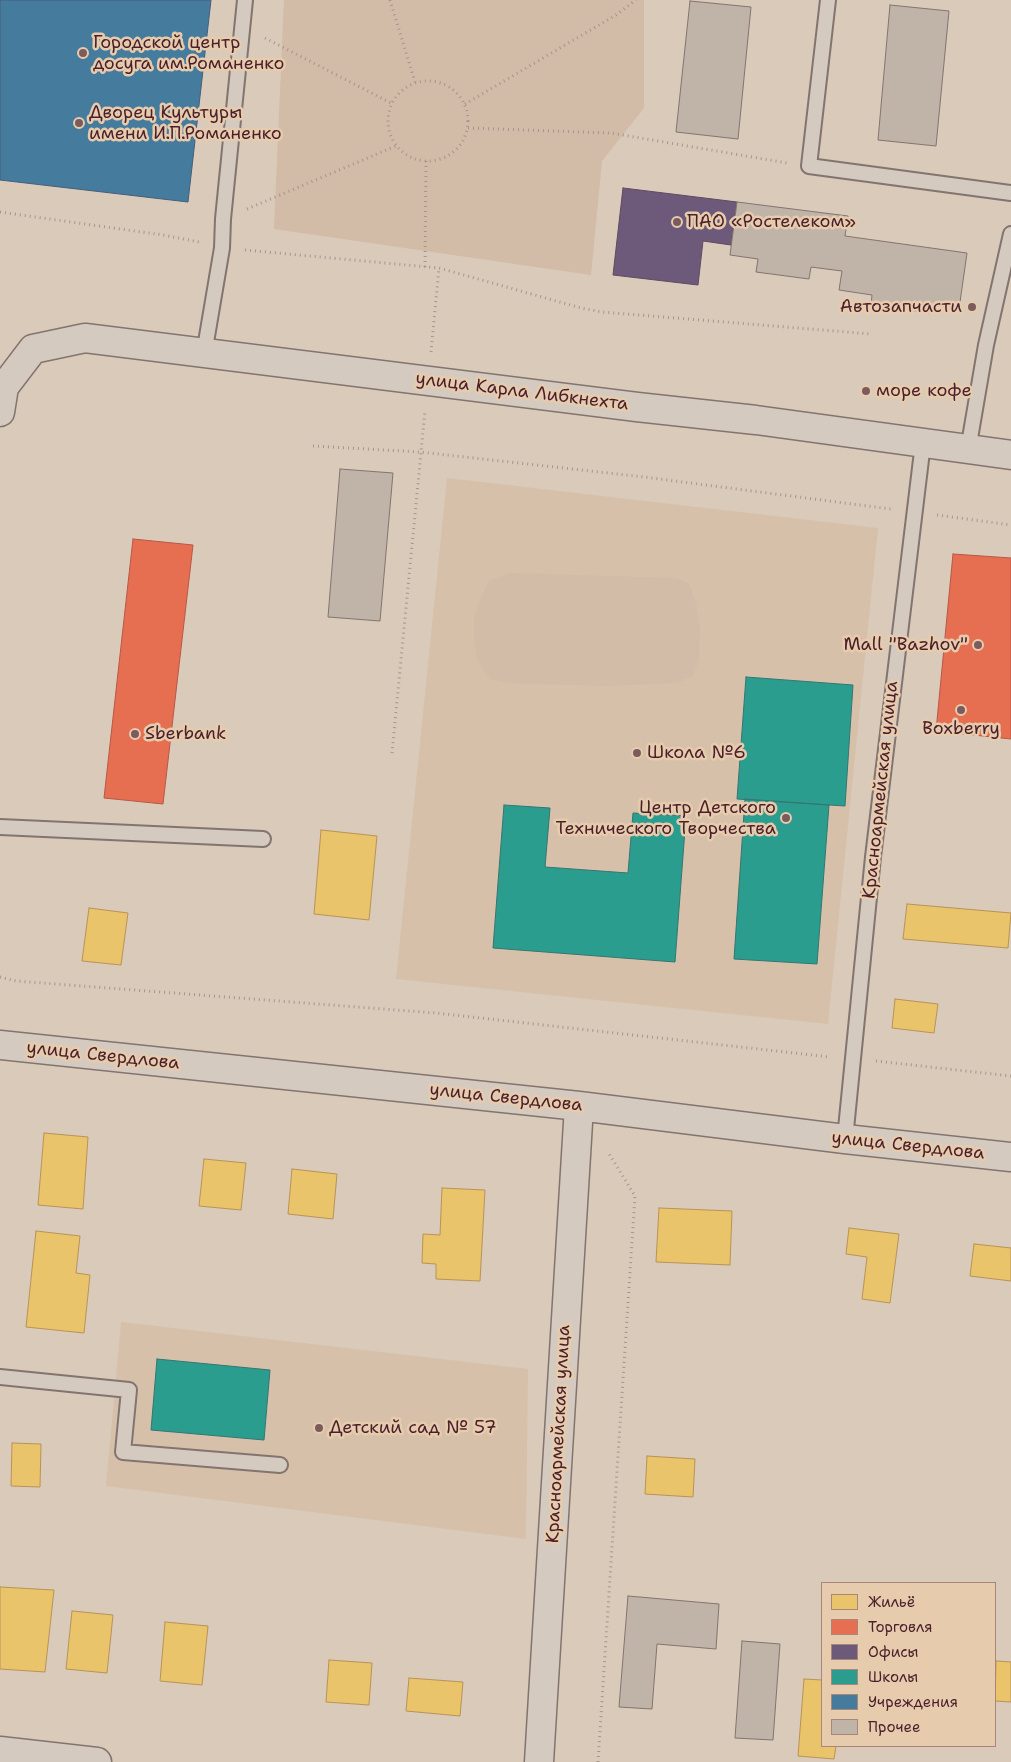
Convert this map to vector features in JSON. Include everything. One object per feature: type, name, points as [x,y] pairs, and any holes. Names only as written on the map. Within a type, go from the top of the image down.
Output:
[{"type":"street","name":"улица Карла Либкнехта","points":[[0,412],[4,387],[33,349],[85,338],[637,407],[756,420],[1011,455]]},
{"type":"street","name":"улица Свердлова","points":[[0,1045],[579,1106],[845,1139],[1011,1157]]},
{"type":"street","name":"Красноармейская улица","points":[[540,1762],[579,1106]]},
{"type":"street","points":[[0,1751],[97,1762]]},
{"type":"lane","points":[[204,354],[222,248],[222,219],[245,0]]},
{"type":"lane","points":[[828,0],[809,166],[1011,193]]},
{"type":"lane","points":[[968,450],[986,345],[1011,234]]},
{"type":"lane","name":"Красноармейская улица","points":[[845,1139],[873,857],[923,443]]},
{"type":"lane","points":[[0,827],[263,839]]},
{"type":"lane","points":[[0,1377],[129,1390],[124,1452],[280,1465]]},
{"type":"path","points":[[390,0],[415,82]]},
{"type":"path","points":[[465,104],[616,15],[636,0]]},
{"type":"path","points":[[242,26],[391,103]]},
{"type":"path","points":[[435,81],[447,85],[457,92],[465,104],[468,115],[468,128],[464,139],[456,149],[444,157],[431,161],[417,159],[405,154],[396,146],[389,131],[388,117],[391,103],[399,92],[415,82],[435,81]]},
{"type":"path","points":[[468,128],[611,134],[809,166]]},
{"type":"path","points":[[188,239],[222,219],[396,146]]},
{"type":"path","points":[[425,267],[426,160]]},
{"type":"path","points":[[0,212],[188,239],[222,248],[439,268],[581,308],[602,312],[871,334]]},
{"type":"path","points":[[392,752],[439,268]]},
{"type":"path","points":[[313,446],[420,452],[644,477],[1011,525]]},
{"type":"path","points":[[0,977],[16,981],[436,1013],[1011,1076]]},
{"type":"path","points":[[598,1762],[635,1196],[605,1147]]},
{"type":"shaded area","points":[[284,0],[644,0],[644,108],[602,161],[591,275],[274,229]]},
{"type":"shaded area","name":"Школа №6","points":[[447,478],[878,528],[828,1024],[396,979]]},
{"type":"shaded area","points":[[510,573],[676,578],[689,583],[696,603],[700,628],[699,659],[693,676],[677,683],[606,686],[508,683],[492,680],[484,672],[477,657],[474,618],[481,597],[490,580]]},
{"type":"shaded area","name":"Детский сад № 57","points":[[121,1322],[528,1369],[526,1539],[106,1486]]},
{"type":"building: Жильё","points":[[321,830],[377,836],[369,920],[314,914]]},
{"type":"building: Жильё","points":[[907,904],[1011,913],[1008,948],[903,939]]},
{"type":"building: Жильё","points":[[89,908],[128,913],[121,965],[82,961]]},
{"type":"building: Жильё","points":[[895,999],[938,1004],[934,1033],[892,1028]]},
{"type":"building: Жильё","points":[[44,1133],[88,1137],[83,1209],[38,1205]]},
{"type":"building: Жильё","points":[[204,1159],[246,1163],[241,1210],[199,1206]]},
{"type":"building: Жильё","points":[[292,1169],[337,1174],[333,1219],[288,1214]]},
{"type":"building: Жильё","points":[[442,1188],[485,1190],[480,1281],[436,1279],[436,1264],[422,1263],[423,1234],[440,1235]]},
{"type":"building: Жильё","points":[[659,1208],[732,1211],[730,1265],[656,1262]]},
{"type":"building: Жильё","points":[[849,1228],[899,1234],[890,1303],[862,1299],[867,1257],[846,1254]]},
{"type":"building: Жильё","points":[[36,1231],[80,1236],[76,1273],[90,1275],[84,1333],[26,1327]]},
{"type":"building: Жильё","points":[[974,1244],[1011,1248],[1011,1281],[970,1276]]},
{"type":"building: Жильё","points":[[12,1443],[41,1444],[40,1487],[11,1486]]},
{"type":"building: Жильё","points":[[647,1456],[695,1459],[693,1497],[645,1494]]},
{"type":"building: Жильё","points":[[0,1587],[54,1590],[45,1672],[0,1669]]},
{"type":"building: Жильё","points":[[72,1611],[113,1615],[107,1673],[66,1669]]},
{"type":"building: Жильё","points":[[165,1622],[208,1626],[202,1685],[160,1681]]},
{"type":"building: Жильё","points":[[329,1660],[372,1663],[369,1705],[326,1702]]},
{"type":"building: Жильё","points":[[996,1661],[1011,1662],[1011,1702],[996,1701]]},
{"type":"building: Жильё","points":[[409,1678],[463,1682],[460,1716],[406,1711]]},
{"type":"building: Жильё","points":[[804,1679],[821,1680],[821,1747],[836,1747],[834,1759],[798,1756]]},
{"type":"building: Торговля","points":[[133,539],[193,545],[163,804],[104,798]]},
{"type":"building: Торговля","name":"Mall \"Bazhov\"","points":[[953,554],[1011,558],[1011,739],[936,731]]},
{"type":"building: Офисы","name":"ПАО «Ростелеком»","points":[[623,188],[737,202],[731,245],[703,241],[698,285],[613,275]]},
{"type":"building: Школы","points":[[746,677],[853,685],[845,806],[737,799]]},
{"type":"building: Школы","points":[[745,799],[829,805],[817,964],[734,959]]},
{"type":"building: Школы","points":[[504,805],[550,808],[545,867],[628,873],[633,813],[686,816],[675,962],[493,948]]},
{"type":"building: Школы","points":[[157,1359],[270,1370],[264,1440],[151,1430]]},
{"type":"building: Учреждения","points":[[0,0],[211,0],[188,202],[0,180]]},
{"type":"building: Прочее","points":[[690,1],[751,7],[738,139],[676,132]]},
{"type":"building: Прочее","points":[[890,5],[949,11],[936,146],[878,140]]},
{"type":"building: Прочее","points":[[737,202],[848,216],[845,236],[967,253],[959,309],[930,305],[929,313],[871,305],[872,295],[839,290],[842,271],[811,267],[809,279],[756,272],[758,259],[730,255]]},
{"type":"building: Прочее","points":[[340,469],[393,473],[380,621],[328,617]]},
{"type":"building: Прочее","points":[[628,1596],[719,1604],[716,1649],[657,1644],[652,1709],[619,1707]]},
{"type":"building: Прочее","points":[[742,1641],[780,1644],[773,1740],[735,1738]]},
{"type":"place","name":"Городской центр досуга им.Романенко","points":[[83,53]]},
{"type":"place","name":"Дворец Культуры имени И.П.Романенко","points":[[79,123]]},
{"type":"place","name":"ПАО «Ростелеком»","points":[[677,222]]},
{"type":"place","name":"Автозапчасти","points":[[972,307]]},
{"type":"place","name":"море кофе","points":[[866,391]]},
{"type":"place","name":"Mall \"Bazhov\"","points":[[978,645]]},
{"type":"place","name":"Boxberry","points":[[961,710]]},
{"type":"place","name":"Sberbank","points":[[135,734]]},
{"type":"place","name":"Школа №6","points":[[637,753]]},
{"type":"place","name":"Центр Детского Технического Творчества","points":[[786,818]]},
{"type":"place","name":"Детский сад № 57","points":[[319,1428]]}]
